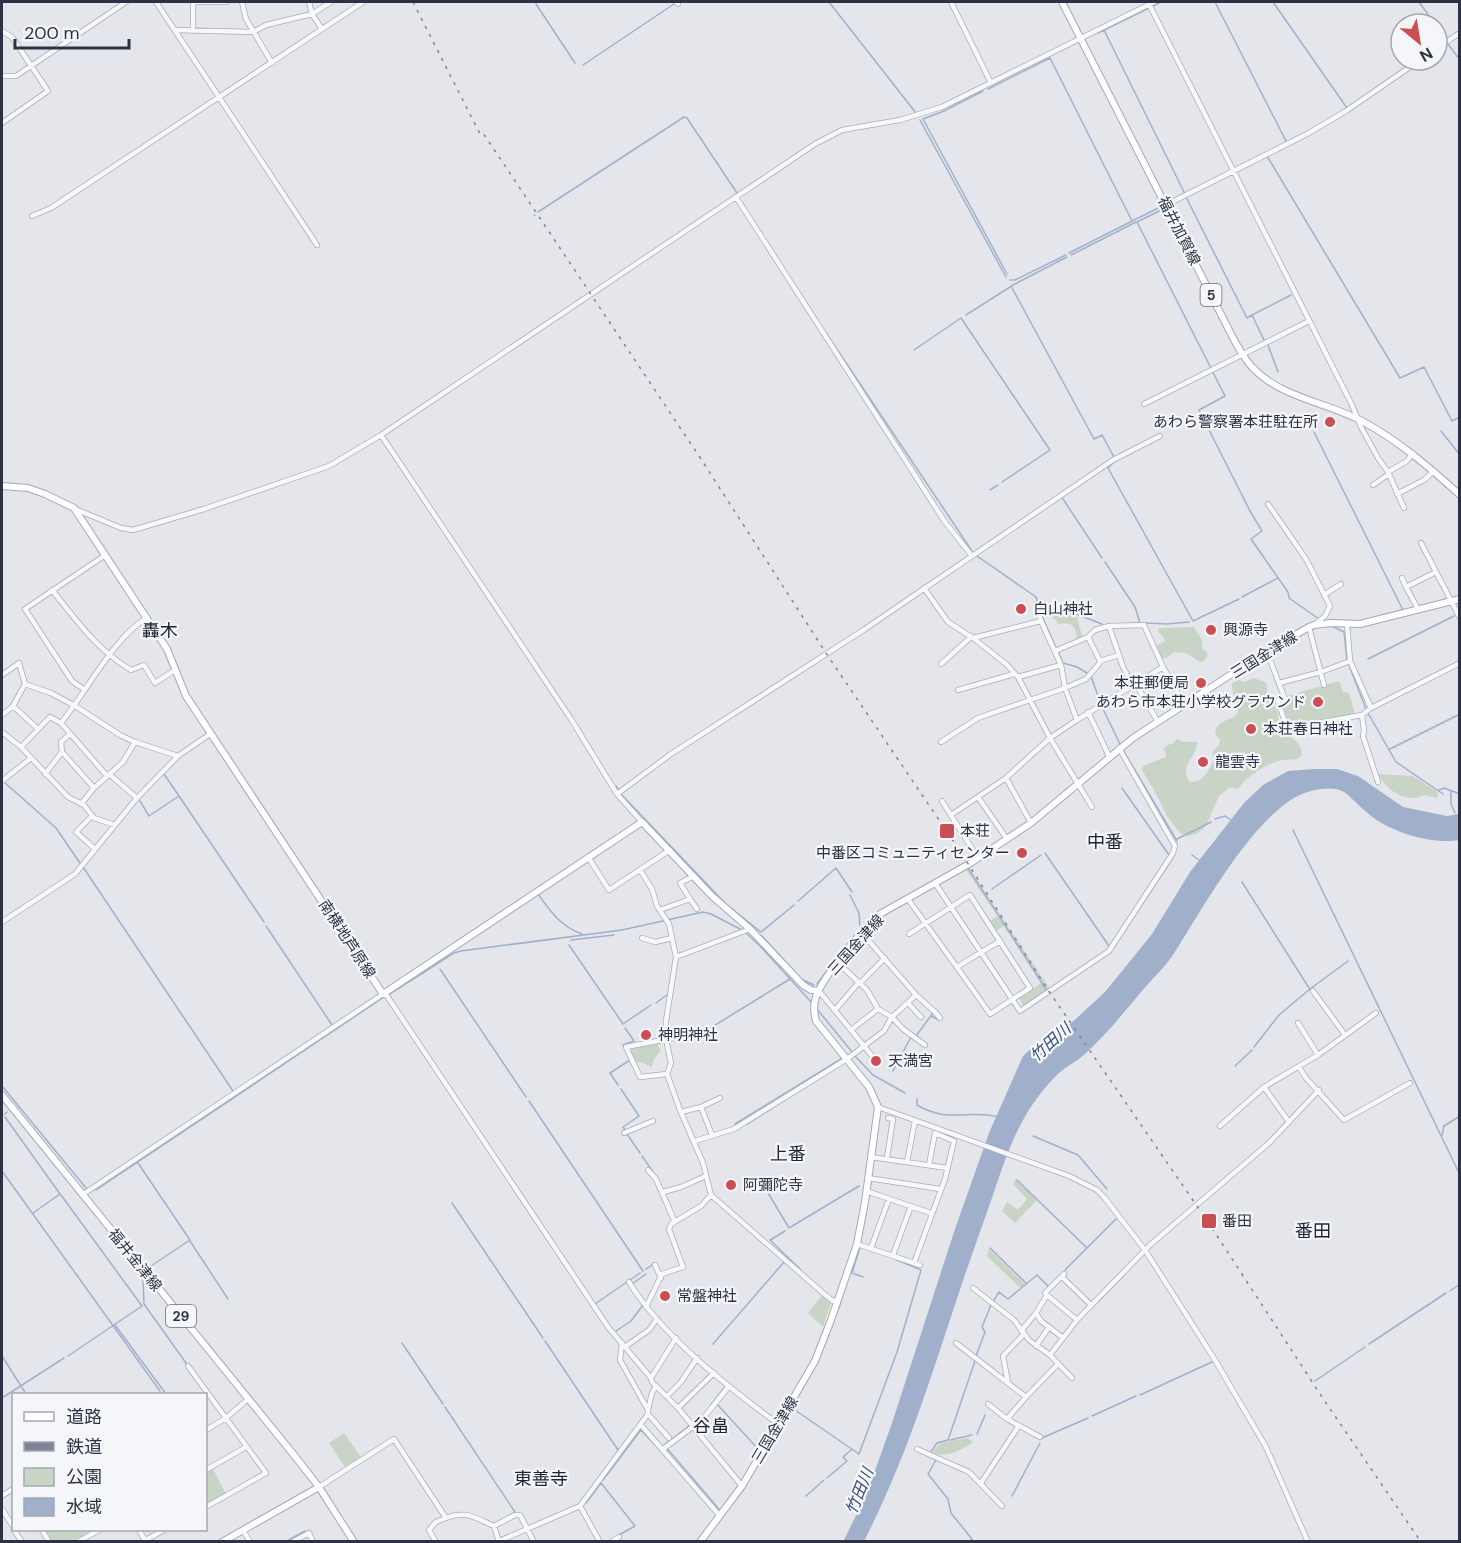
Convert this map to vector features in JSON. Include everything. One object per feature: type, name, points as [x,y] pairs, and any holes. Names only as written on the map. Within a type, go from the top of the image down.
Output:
[{"type":"main road","name":"福井加賀線","points":[[1062,2],[1243,354],[1253,368],[1276,385],[1360,420],[1413,453],[1460,495]]},
{"type":"main road","points":[[2,486],[28,488],[74,508]]},
{"type":"main road","name":"南横地芦原線","points":[[74,508],[167,649],[186,696],[210,734],[386,996],[587,857],[642,822]]},
{"type":"main road","name":"三国金津線","points":[[700,1542],[742,1486],[815,1361],[857,1244],[878,1107],[869,1087],[816,1021],[814,1009],[822,984],[862,933],[880,914],[978,858],[1031,823],[1120,747],[1267,652],[1312,626],[1331,623],[1360,624],[1460,599]]},
{"type":"main road","points":[[642,822],[803,985],[811,990],[819,991]]},
{"type":"main road","name":"福井金津線","points":[[2,1095],[319,1488],[354,1542]]},
{"type":"main road","points":[[222,1542],[319,1488]]},
{"type":"street","points":[[2,76],[16,76],[126,2]]},
{"type":"street","points":[[156,2],[317,245]]},
{"type":"street","points":[[193,30],[193,2],[226,2]]},
{"type":"street","points":[[242,2],[246,19],[272,63]]},
{"type":"street","points":[[309,2],[312,14],[322,29]]},
{"type":"street","points":[[175,30],[253,32],[266,25],[312,14],[331,2]]},
{"type":"street","points":[[351,2],[355,7]]},
{"type":"street","points":[[32,216],[51,208],[363,2]]},
{"type":"street","points":[[951,2],[991,83]]},
{"type":"street","points":[[74,508],[121,528],[133,530],[329,466],[381,435],[816,144],[842,130],[923,114],[991,83],[1150,2],[1233,172],[1360,420],[1361,427],[1388,473],[1404,508]]},
{"type":"street","points":[[2,32],[12,37],[48,91],[2,123]]},
{"type":"street","points":[[1166,205],[1307,134],[1346,111],[1403,72]]},
{"type":"street","points":[[736,197],[945,522],[972,556]]},
{"type":"street","points":[[1144,404],[1309,321]]},
{"type":"street","points":[[381,435],[571,718],[617,794],[642,822]]},
{"type":"street","points":[[617,794],[671,754],[924,588],[1113,460],[1160,436]]},
{"type":"street","points":[[1373,486],[1413,453]]},
{"type":"street","points":[[1398,494],[1424,480],[1434,471]]},
{"type":"street","points":[[1268,504],[1306,559],[1330,606],[1325,616],[1312,626],[1324,685]]},
{"type":"street","points":[[1421,543],[1460,618]]},
{"type":"street","points":[[85,690],[72,681],[25,609],[104,556]]},
{"type":"street","points":[[1406,587],[1436,572]]},
{"type":"street","points":[[1402,578],[1418,609]]},
{"type":"street","points":[[1324,595],[1341,584]]},
{"type":"street","points":[[924,588],[948,622],[1006,664],[1016,676],[1092,807]]},
{"type":"street","points":[[52,590],[109,656],[131,670],[144,665],[154,683],[175,670]]},
{"type":"street","points":[[1036,604],[1041,621],[1057,650],[1065,688],[1077,720]]},
{"type":"street","points":[[1325,616],[1331,623]]},
{"type":"street","points":[[61,723],[109,656],[136,625],[146,618]]},
{"type":"street","points":[[941,664],[972,638],[1041,621]]},
{"type":"street","points":[[1347,624],[1350,661],[1371,708]]},
{"type":"street","points":[[1057,650],[1088,637],[1095,630],[1109,626],[1144,625],[1163,667],[1185,706]]},
{"type":"street","points":[[1109,626],[1119,655],[1158,722]]},
{"type":"street","points":[[1088,637],[1100,661]]},
{"type":"street","points":[[1267,652],[1285,699],[1278,701],[1289,728],[1362,715],[1371,708],[1460,663]]},
{"type":"street","points":[[941,742],[978,718],[1086,679],[1100,661],[1119,655]]},
{"type":"street","points":[[1279,683],[1321,672],[1350,661]]},
{"type":"street","points":[[2,675],[19,663],[25,684],[13,706],[2,715]]},
{"type":"street","points":[[958,690],[1061,665]]},
{"type":"street","points":[[951,815],[1006,778],[1050,738],[1097,706],[1163,667]]},
{"type":"street","points":[[25,684],[51,693],[135,742],[178,756]]},
{"type":"street","points":[[13,706],[38,729]]},
{"type":"street","points":[[1088,712],[1109,756]]},
{"type":"street","points":[[1362,715],[1364,731],[1362,736],[1378,782]]},
{"type":"street","points":[[21,747],[50,717],[61,723],[108,775],[137,798]]},
{"type":"street","points":[[2,732],[21,747],[68,797],[84,805],[92,816],[115,825]]},
{"type":"street","points":[[70,734],[60,742],[62,752],[94,788]]},
{"type":"street","points":[[2,922],[75,874],[137,798],[178,756],[210,734]]},
{"type":"street","points":[[81,804],[94,788],[123,762],[135,742]]},
{"type":"street","points":[[935,883],[1020,1011],[1109,951],[1173,853],[1175,846],[1120,747]]},
{"type":"street","points":[[45,774],[62,752]]},
{"type":"street","points":[[2,781],[31,758]]},
{"type":"street","points":[[1006,778],[1031,823]]},
{"type":"street","points":[[978,797],[1007,839]]},
{"type":"street","points":[[942,801],[978,858]]},
{"type":"street","points":[[92,816],[76,832],[95,849]]},
{"type":"street","points":[[587,857],[609,890],[669,850]]},
{"type":"street","points":[[640,870],[669,924],[676,957],[666,1021],[666,1039],[671,1063],[667,1074],[695,1142],[711,1195],[822,1293],[833,1301],[838,1300]]},
{"type":"street","points":[[694,876],[680,883],[697,909]]},
{"type":"street","points":[[908,899],[926,924],[957,967],[990,1014],[1030,988],[970,895],[926,924],[909,934]]},
{"type":"street","points":[[660,910],[690,899]]},
{"type":"street","points":[[676,957],[750,929]]},
{"type":"street","points":[[862,933],[916,995],[940,1018]]},
{"type":"street","points":[[642,938],[655,942],[672,938]]},
{"type":"street","points":[[957,967],[999,941]]},
{"type":"street","points":[[836,1009],[859,982],[885,958]]},
{"type":"street","points":[[838,963],[867,990],[878,1009],[892,1017],[903,1029],[925,1045]]},
{"type":"street","points":[[819,991],[873,1057]]},
{"type":"street","points":[[1313,991],[1345,1035]]},
{"type":"street","points":[[695,1142],[734,1129],[847,1059],[884,1030],[892,1017],[916,995]]},
{"type":"street","points":[[82,1195],[386,996],[603,1320],[742,1486]]},
{"type":"street","points":[[909,1003],[921,1017]]},
{"type":"street","points":[[850,1030],[878,1009]]},
{"type":"street","points":[[1220,1126],[1264,1087],[1318,1055],[1376,1013]]},
{"type":"street","points":[[1298,1023],[1318,1055]]},
{"type":"street","points":[[667,1074],[640,1077],[626,1047],[689,1035]]},
{"type":"street","points":[[1299,1067],[1344,1120],[1410,1083]]},
{"type":"street","points":[[1264,1087],[1289,1122]]},
{"type":"street","points":[[1050,1355],[1077,1320],[1145,1250],[1255,1156],[1319,1090]]},
{"type":"street","points":[[681,1112],[701,1107],[720,1098]]},
{"type":"street","points":[[701,1107],[712,1136]]},
{"type":"street","points":[[878,1107],[1069,1176],[1097,1190],[1145,1250],[1184,1309],[1266,1447],[1308,1542]]},
{"type":"street","points":[[887,1158],[893,1119],[888,1118]]},
{"type":"street","points":[[624,1133],[653,1121]]},
{"type":"street","points":[[907,1162],[915,1121]]},
{"type":"street","points":[[914,1263],[954,1141],[934,1133],[929,1166]]},
{"type":"street","points":[[871,1157],[947,1168]]},
{"type":"street","points":[[648,1170],[663,1192],[674,1220]]},
{"type":"street","points":[[663,1192],[706,1176]]},
{"type":"street","points":[[868,1178],[940,1189]]},
{"type":"street","points":[[866,1191],[931,1213]]},
{"type":"street","points":[[646,1307],[662,1274],[682,1267],[669,1229],[674,1220],[686,1216],[701,1206],[711,1195]]},
{"type":"street","points":[[871,1248],[889,1199]]},
{"type":"street","points":[[893,1255],[910,1206]]},
{"type":"street","points":[[857,1244],[920,1265]]},
{"type":"street","points":[[655,1265],[661,1278]]},
{"type":"street","points":[[1008,1383],[1003,1356],[1022,1333],[1047,1295],[1046,1293],[1063,1275],[1091,1305]]},
{"type":"street","points":[[629,1282],[646,1307],[676,1338],[729,1386],[778,1424]]},
{"type":"street","points":[[973,1288],[1014,1320],[1022,1333],[1050,1355],[1072,1378]]},
{"type":"street","points":[[1047,1295],[1077,1320]]},
{"type":"street","points":[[1036,1312],[1049,1327],[1062,1337]]},
{"type":"street","points":[[657,1319],[649,1330],[624,1344],[620,1360],[648,1412],[669,1438]]},
{"type":"street","points":[[1036,1346],[1049,1327]]},
{"type":"street","points":[[651,1378],[676,1338]]},
{"type":"street","points":[[956,1343],[1026,1397]]},
{"type":"street","points":[[667,1396],[681,1382],[697,1358]]},
{"type":"street","points":[[1007,1419],[1058,1364]]},
{"type":"street","points":[[188,1366],[204,1393]]},
{"type":"street","points":[[678,1408],[714,1373]]},
{"type":"street","points":[[494,1526],[498,1541],[580,1506],[641,1425],[648,1412],[656,1386]]},
{"type":"street","points":[[663,1449],[702,1420],[729,1386]]},
{"type":"street","points":[[207,1396],[226,1418],[266,1473],[207,1506]]},
{"type":"street","points":[[207,1429],[226,1418],[248,1399]]},
{"type":"street","points":[[988,1404],[1018,1427],[1040,1437]]},
{"type":"street","points":[[641,1425],[720,1517]]},
{"type":"street","points":[[981,1483],[1018,1427]]},
{"type":"street","points":[[319,1488],[394,1439],[447,1518]]},
{"type":"street","points":[[207,1469],[246,1448]]},
{"type":"street","points":[[917,1449],[969,1472],[1002,1506]]},
{"type":"street","points":[[580,1506],[600,1542]]},
{"type":"street","points":[[2,1509],[12,1526]]},
{"type":"street","points":[[436,1542],[429,1530],[436,1522],[459,1513],[494,1526]]},
{"type":"street","points":[[494,1526],[515,1515],[520,1515],[534,1542]]},
{"type":"street","points":[[243,1530],[250,1542]]},
{"type":"street","points":[[78,1542],[97,1531]]},
{"type":"street","points":[[145,1541],[162,1531]]},
{"type":"street","points":[[292,1542],[309,1533],[314,1542]]},
{"type":"street","points":[[611,1542],[619,1537]]},
{"type":"green space","points":[[1044,604],[1077,617],[1082,636],[1076,640],[1073,626],[1067,623],[1058,624],[1055,619],[1044,614],[1041,606]]},
{"type":"green space","points":[[1194,627],[1202,640],[1202,649],[1208,655],[1204,661],[1200,662],[1186,653],[1174,652],[1162,658],[1156,646],[1165,641],[1158,632],[1159,628]]},
{"type":"green space","points":[[1254,678],[1266,684],[1267,700],[1278,712],[1282,734],[1296,741],[1302,754],[1298,759],[1280,760],[1267,766],[1250,776],[1238,789],[1230,787],[1219,796],[1206,826],[1197,834],[1187,836],[1181,834],[1166,815],[1142,770],[1143,766],[1166,757],[1163,749],[1177,739],[1183,742],[1197,742],[1186,771],[1190,782],[1202,778],[1215,758],[1212,756],[1213,751],[1219,745],[1220,739],[1215,734],[1216,729],[1238,711],[1232,683],[1238,680],[1245,682]]},
{"type":"green space","name":"あわら市本荘小学校グラウンド","points":[[1339,681],[1343,692],[1349,693],[1355,714],[1289,724],[1282,703],[1288,700],[1287,696]]},
{"type":"green space","points":[[1379,774],[1413,776],[1438,792],[1437,798],[1424,795],[1418,798],[1404,797],[1391,790],[1381,780]]},
{"type":"green space","points":[[969,868],[1050,989],[1024,1007],[1019,998],[1041,983],[1004,926],[996,931],[990,921],[998,916],[966,870]]},
{"type":"green space","points":[[657,1043],[661,1050],[654,1059],[652,1067],[635,1062],[630,1050]]},
{"type":"green space","points":[[1016,1179],[1037,1200],[1015,1223],[1002,1211],[1007,1202],[1018,1210],[1027,1199],[1013,1184]]},
{"type":"green space","points":[[989,1249],[1025,1284],[1020,1288],[987,1256]]},
{"type":"green space","points":[[822,1295],[831,1303],[823,1327],[808,1313]]},
{"type":"green space","points":[[344,1433],[361,1457],[345,1467],[329,1443]]},
{"type":"green space","points":[[967,1438],[972,1441],[971,1444],[958,1451],[944,1455],[934,1453],[941,1443]]},
{"type":"green space","points":[[213,1469],[226,1494],[209,1504],[207,1500],[207,1472]]},
{"type":"green space","points":[[45,1531],[91,1531],[72,1542],[51,1541]]},
{"type":"water","name":"竹田川","points":[[1337,769],[1358,776],[1403,807],[1447,816],[1459,814],[1459,840],[1437,841],[1400,832],[1378,821],[1345,793],[1332,789],[1311,791],[1292,799],[1272,815],[1252,836],[1233,861],[1166,964],[1100,1039],[1054,1078],[1025,1117],[1006,1158],[900,1463],[864,1541],[843,1542],[867,1493],[989,1133],[1023,1056],[1035,1045],[1067,1027],[1105,992],[1152,934],[1190,872],[1244,803],[1263,785],[1288,771]]},
{"type":"waterway","points":[[829,2],[916,113]]},
{"type":"waterway","points":[[1153,6],[1161,2]]},
{"type":"waterway","points":[[1215,2],[1287,143]]},
{"type":"waterway","points":[[1273,2],[1347,108]]},
{"type":"waterway","points":[[1419,2],[1426,12]]},
{"type":"waterway","points":[[536,4],[575,63]]},
{"type":"waterway","points":[[583,65],[674,4]]},
{"type":"waterway","points":[[1098,33],[1147,9]]},
{"type":"waterway","points":[[1104,30],[1185,194]]},
{"type":"waterway","points":[[1449,37],[1460,30]]},
{"type":"waterway","points":[[1449,45],[1460,60]]},
{"type":"waterway","points":[[988,89],[1050,58],[1132,221]]},
{"type":"waterway","points":[[1374,89],[1391,77]]},
{"type":"waterway","points":[[983,91],[923,119],[1007,274]]},
{"type":"waterway","points":[[538,212],[684,117],[687,118],[737,193]]},
{"type":"waterway","points":[[920,120],[1006,277]]},
{"type":"waterway","points":[[1267,156],[1400,378],[1424,367],[1452,421],[1460,417]]},
{"type":"waterway","points":[[1186,197],[1247,318],[1252,315],[1264,340]]},
{"type":"waterway","points":[[1069,253],[1162,206]]},
{"type":"waterway","points":[[1165,208],[1137,222],[1225,396],[1199,410],[1262,531],[1251,539],[1288,592],[1289,598],[1319,619]]},
{"type":"waterway","points":[[1071,255],[1136,222]]},
{"type":"waterway","points":[[1010,280],[1015,280],[1066,255]]},
{"type":"waterway","points":[[1067,257],[1011,286],[1094,439],[1102,435],[1114,457]]},
{"type":"waterway","points":[[966,315],[1010,287]]},
{"type":"waterway","points":[[1252,315],[1291,295]]},
{"type":"waterway","points":[[914,350],[961,318],[1050,450],[1002,482]]},
{"type":"waterway","points":[[826,333],[972,551]]},
{"type":"waterway","points":[[1268,345],[1278,372]]},
{"type":"waterway","points":[[1441,431],[1460,455]]},
{"type":"waterway","points":[[1314,432],[1403,610],[1382,615]]},
{"type":"waterway","points":[[1114,462],[1108,468],[1193,621],[1239,599]]},
{"type":"waterway","points":[[990,490],[998,485]]},
{"type":"waterway","points":[[1063,499],[1102,558]]},
{"type":"waterway","points":[[977,556],[1036,597],[1063,663],[1087,673]]},
{"type":"waterway","points":[[1105,562],[1135,607],[1140,623],[1134,623]]},
{"type":"waterway","points":[[1242,597],[1278,578]]},
{"type":"waterway","points":[[1045,602],[1102,624]]},
{"type":"waterway","points":[[1368,659],[1454,616]]},
{"type":"waterway","points":[[1146,623],[1189,622]]},
{"type":"waterway","points":[[1332,626],[1344,632],[1347,660],[1366,709]]},
{"type":"waterway","points":[[1091,676],[1100,702]]},
{"type":"waterway","points":[[1102,707],[1121,746]]},
{"type":"waterway","points":[[1368,713],[1396,762],[1443,794]]},
{"type":"waterway","points":[[1390,749],[1460,714]]},
{"type":"waterway","points":[[1123,750],[1177,841]]},
{"type":"waterway","points":[[140,801],[149,816],[179,796],[164,774]]},
{"type":"waterway","points":[[4,782],[56,828],[80,863]]},
{"type":"waterway","points":[[1122,788],[1169,855]]},
{"type":"waterway","points":[[1439,790],[1444,788],[1460,794]]},
{"type":"waterway","points":[[1451,792],[1451,804],[1455,813]]},
{"type":"waterway","points":[[622,795],[726,904],[761,932],[794,905]]},
{"type":"waterway","points":[[179,796],[264,922]]},
{"type":"waterway","points":[[1215,819],[1225,816],[1231,820]]},
{"type":"waterway","points":[[1177,839],[1211,822]]},
{"type":"waterway","points":[[1293,830],[1460,1175]]},
{"type":"waterway","points":[[1045,853],[1109,946]]},
{"type":"waterway","points":[[992,889],[1041,855]]},
{"type":"waterway","points":[[1192,855],[1199,860]]},
{"type":"waterway","points":[[1112,950],[1172,859]]},
{"type":"waterway","points":[[83,867],[233,1091]]},
{"type":"waterway","points":[[798,901],[836,868],[852,892]]},
{"type":"waterway","points":[[968,868],[1047,991]]},
{"type":"waterway","points":[[1242,882],[1309,988]]},
{"type":"waterway","points":[[538,894],[562,923],[582,934]]},
{"type":"waterway","points":[[850,895],[859,913],[860,928]]},
{"type":"waterway","points":[[388,995],[454,953],[461,951],[622,930],[703,912],[742,930]]},
{"type":"waterway","points":[[266,926],[332,1025]]},
{"type":"waterway","points":[[746,933],[812,1003]]},
{"type":"waterway","points":[[571,940],[614,935]]},
{"type":"waterway","points":[[762,936],[794,971]]},
{"type":"waterway","points":[[569,945],[623,1024],[651,1005]]},
{"type":"waterway","points":[[1254,1047],[1279,1015],[1348,961]]},
{"type":"waterway","points":[[817,984],[829,968]]},
{"type":"waterway","points":[[440,969],[526,1097]]},
{"type":"waterway","points":[[693,1037],[790,979]]},
{"type":"waterway","points":[[801,979],[814,985]]},
{"type":"waterway","points":[[656,1003],[668,994]]},
{"type":"waterway","points":[[96,1190],[384,997]]},
{"type":"waterway","points":[[817,1009],[852,1052]]},
{"type":"waterway","points":[[916,1036],[933,1013]]},
{"type":"waterway","points":[[931,1016],[939,1020]]},
{"type":"waterway","points":[[624,1047],[623,1045],[634,1041],[625,1028]]},
{"type":"waterway","points":[[893,1071],[911,1037]]},
{"type":"waterway","points":[[1235,1066],[1252,1050]]},
{"type":"waterway","points":[[855,1056],[873,1075],[905,1093]]},
{"type":"waterway","points":[[735,1124],[841,1059]]},
{"type":"waterway","points":[[618,1085],[610,1073],[630,1060]]},
{"type":"waterway","points":[[2,1086],[86,1188]]},
{"type":"waterway","points":[[621,1089],[639,1116],[623,1127],[625,1130]]},
{"type":"waterway","points":[[917,1099],[917,1105],[939,1114],[978,1114],[998,1117]]},
{"type":"waterway","points":[[529,1101],[643,1271]]},
{"type":"waterway","points":[[747,1124],[772,1108]]},
{"type":"waterway","points":[[1442,1135],[1444,1126],[1460,1116]]},
{"type":"waterway","points":[[5,1117],[60,1194],[33,1213]]},
{"type":"waterway","points":[[627,1134],[640,1153]]},
{"type":"waterway","points":[[1033,1136],[1078,1155],[1107,1189]]},
{"type":"waterway","points":[[642,1156],[653,1172]]},
{"type":"waterway","points":[[138,1163],[190,1240],[148,1268]]},
{"type":"waterway","points":[[2,1171],[160,1391]]},
{"type":"waterway","points":[[1017,1180],[1087,1248]]},
{"type":"waterway","points":[[764,1186],[789,1228],[859,1186]]},
{"type":"waterway","points":[[61,1195],[142,1306],[68,1356]]},
{"type":"waterway","points":[[452,1203],[543,1338]]},
{"type":"waterway","points":[[1065,1270],[1116,1219]]},
{"type":"waterway","points":[[785,1231],[770,1240],[801,1270]]},
{"type":"waterway","points":[[190,1241],[228,1299]]},
{"type":"waterway","points":[[861,1247],[852,1273],[863,1277]]},
{"type":"waterway","points":[[990,1248],[1026,1283]]},
{"type":"waterway","points":[[792,1408],[859,1454],[897,1352],[921,1270],[897,1260]]},
{"type":"waterway","points":[[713,1344],[784,1262]]},
{"type":"waterway","points":[[1099,1301],[1135,1263]]},
{"type":"waterway","points":[[646,1269],[652,1265]]},
{"type":"waterway","points":[[595,1304],[640,1273]]},
{"type":"waterway","points":[[632,1284],[646,1274]]},
{"type":"waterway","points":[[994,1300],[999,1292],[1008,1299],[1037,1275],[1050,1286]]},
{"type":"waterway","points":[[143,1279],[144,1304],[186,1363]]},
{"type":"waterway","points":[[1450,1291],[1460,1284]]},
{"type":"waterway","points":[[1369,1344],[1446,1293]]},
{"type":"waterway","points":[[836,1315],[841,1302]]},
{"type":"waterway","points":[[616,1331],[631,1321],[643,1305]]},
{"type":"waterway","points":[[976,1356],[985,1332],[982,1327],[991,1305]]},
{"type":"waterway","points":[[115,1325],[165,1393]]},
{"type":"waterway","points":[[793,1405],[816,1365],[829,1334]]},
{"type":"waterway","points":[[545,1341],[618,1450]]},
{"type":"waterway","points":[[402,1343],[443,1404]]},
{"type":"waterway","points":[[1315,1381],[1365,1347]]},
{"type":"waterway","points":[[2,1356],[25,1393]]},
{"type":"waterway","points":[[2,1398],[64,1358]]},
{"type":"waterway","points":[[931,1452],[937,1443],[948,1440],[975,1361]]},
{"type":"waterway","points":[[1140,1395],[1212,1362]]},
{"type":"waterway","points":[[710,1406],[725,1387]]},
{"type":"waterway","points":[[1092,1416],[1136,1396]]},
{"type":"waterway","points":[[717,1404],[758,1449]]},
{"type":"waterway","points":[[445,1407],[515,1512]]},
{"type":"waterway","points":[[977,1434],[985,1415]]},
{"type":"waterway","points":[[1042,1438],[1088,1418]]},
{"type":"waterway","points":[[689,1426],[664,1445],[719,1509]]},
{"type":"waterway","points":[[603,1480],[641,1430],[659,1449]]},
{"type":"waterway","points":[[950,1440],[972,1435]]},
{"type":"waterway","points":[[1012,1496],[1040,1443]]},
{"type":"waterway","points":[[827,1478],[847,1461],[843,1457],[851,1450]]},
{"type":"waterway","points":[[930,1457],[936,1460],[928,1474],[948,1499],[951,1513],[972,1539],[968,1542]]},
{"type":"waterway","points":[[806,1496],[824,1480]]},
{"type":"waterway","points":[[586,1503],[601,1483],[635,1526],[619,1535]]},
{"type":"waterway","points":[[285,1542],[305,1531]]},
{"type":"railway","points":[[413,2],[480,134],[483,133],[699,456],[826,653],[960,851],[1048,990],[1208,1222],[1324,1400],[1421,1542]]},
{"type":"place","name":"あわら警察署本荘駐在所","points":[[1330,422]]},
{"type":"place","name":"白山神社","points":[[1021,609]]},
{"type":"place","name":"興源寺","points":[[1211,630]]},
{"type":"place","name":"本荘郵便局","points":[[1201,683]]},
{"type":"place","name":"あわら市本荘小学校グラウンド","points":[[1318,702]]},
{"type":"place","name":"本荘春日神社","points":[[1251,729]]},
{"type":"place","name":"龍雲寺","points":[[1203,762]]},
{"type":"place","name":"本荘","points":[[947,831]]},
{"type":"place","name":"中番区コミュニティセンター","points":[[1022,853]]},
{"type":"place","name":"神明神社","points":[[646,1035]]},
{"type":"place","name":"天満宮","points":[[876,1061]]},
{"type":"place","name":"阿彌陀寺","points":[[731,1185]]},
{"type":"place","name":"番田","points":[[1209,1221]]},
{"type":"place","name":"常盤神社","points":[[665,1296]]},
{"type":"district","name":"轟木","points":[[160,631]]},
{"type":"district","name":"中番","points":[[1105,842]]},
{"type":"district","name":"上番","points":[[788,1154]]},
{"type":"district","name":"番田","points":[[1313,1231]]},
{"type":"district","name":"谷畠","points":[[711,1426]]},
{"type":"district","name":"東善寺","points":[[541,1479]]}]
